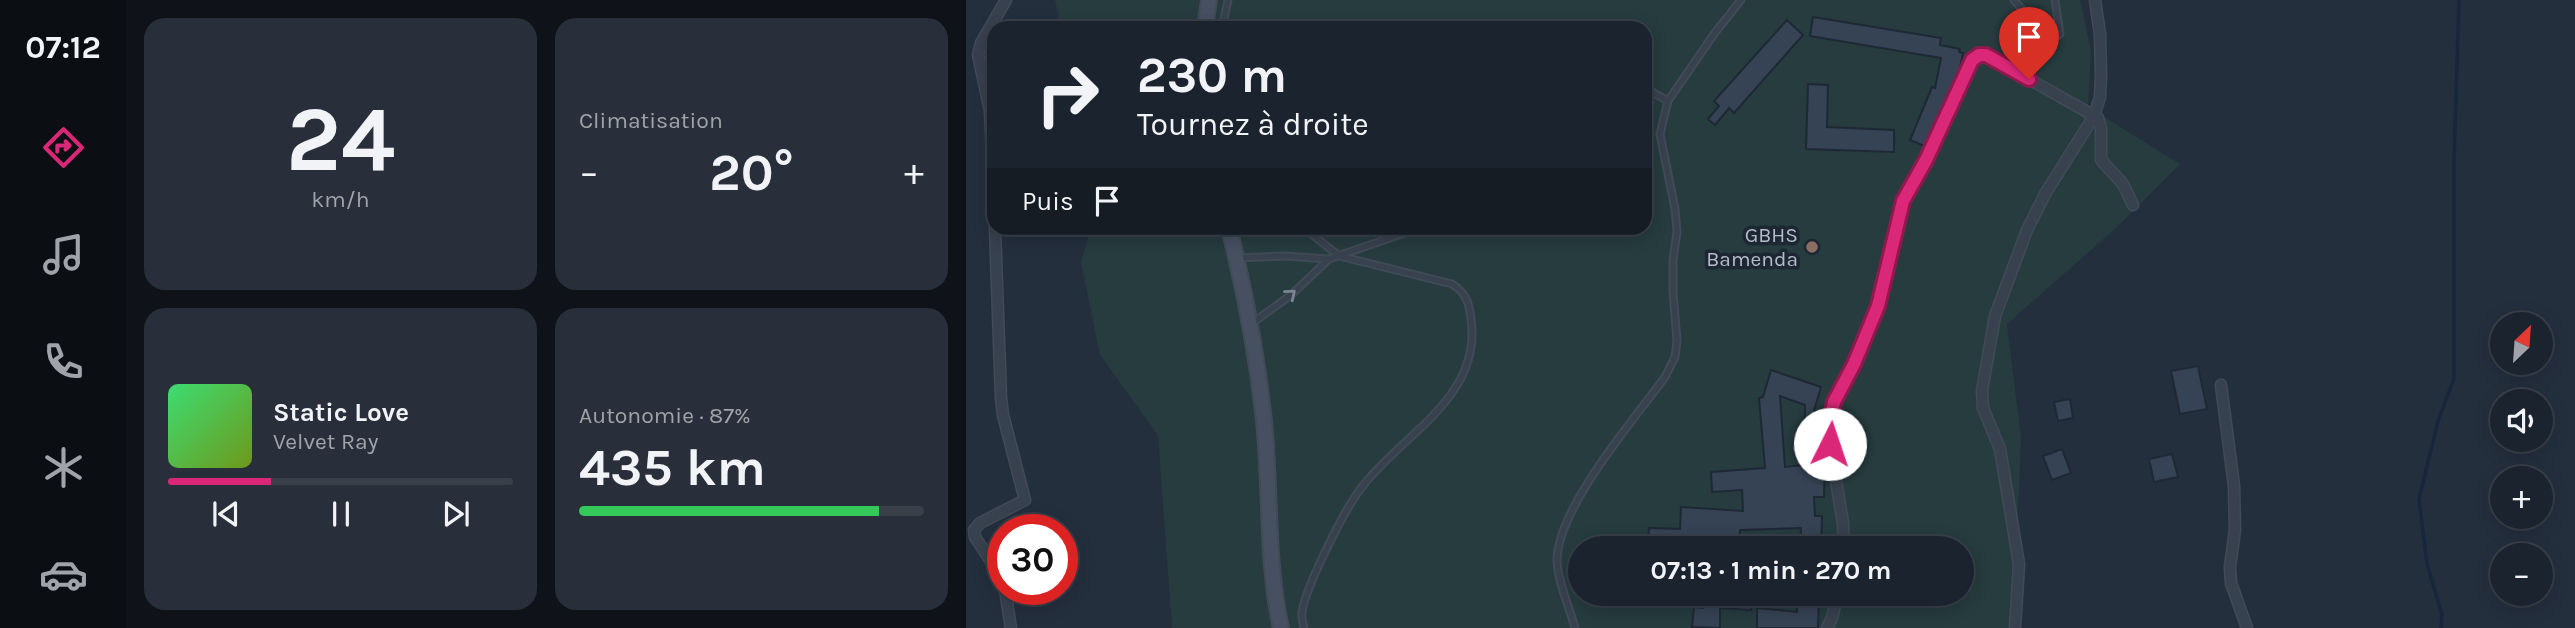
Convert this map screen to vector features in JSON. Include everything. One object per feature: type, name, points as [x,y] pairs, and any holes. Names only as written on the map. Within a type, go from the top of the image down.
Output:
[{"type":"street","points":[[994,21],[1006,0]]},
{"type":"street","points":[[1206,21],[1209,0]]},
{"type":"street","points":[[2015,628],[2019,564],[2000,449],[1983,408],[1982,391],[1995,316],[2027,230],[2045,194],[2094,116],[2100,97],[2100,34],[2095,0]]},
{"type":"street","points":[[987,33],[978,55],[987,97]]},
{"type":"street","points":[[1844,536],[1830,444],[1834,402],[1854,364],[1878,306],[1903,201],[1926,160],[1972,60],[1979,55],[1986,55],[2094,116],[2100,122],[2101,128],[2101,160],[2123,184],[2133,205]]},
{"type":"street","points":[[995,235],[1001,398],[1025,500],[997,514]]},
{"type":"street","points":[[1231,235],[1264,421],[1271,541],[1281,628]]},
{"type":"street","points":[[2221,385],[2234,486],[2235,530],[2230,567],[2231,583],[2247,628]]},
{"type":"street","points":[[987,519],[979,523],[974,530],[975,537],[987,555]]},
{"type":"street","points":[[1007,605],[1011,628]]},
{"type":"street","points":[[1827,628],[1835,606]]},
{"type":"lane","points":[[1224,21],[1228,0]]},
{"type":"lane","points":[[1575,628],[1557,565],[1563,536],[1578,496],[1665,377],[1675,357],[1677,341],[1673,271],[1676,221],[1660,134],[1668,101],[1741,0]]},
{"type":"lane","points":[[2014,0],[2046,38],[2060,34],[2055,0]]},
{"type":"lane","points":[[1652,92],[1668,101]]},
{"type":"lane","points":[[1304,628],[1301,615],[1306,596],[1347,510],[1362,486],[1432,417],[1454,391],[1466,365],[1474,337],[1469,303],[1463,291],[1452,284],[1339,256],[1313,235]]},
{"type":"lane","points":[[1237,258],[1329,259],[1399,235]]},
{"type":"lane","points":[[1249,325],[1292,295],[1329,259]]},
{"type":"green space","points":[[1055,0],[2080,0],[2091,51],[2088,107],[2180,164],[2117,227],[2007,324],[2021,439],[2013,628],[1172,628],[1158,435],[1100,355],[1081,262],[1089,235],[1652,235],[1652,21],[1060,21]]},
{"type":"building","points":[[1813,17],[1941,38],[1940,45],[1960,49],[1959,52],[1963,53],[1960,68],[1924,146],[1910,140],[1932,87],[1935,88],[1941,58],[1810,36]]},
{"type":"building","points":[[1787,20],[1803,35],[1734,113],[1729,108],[1715,125],[1708,119],[1719,106],[1714,101]]},
{"type":"building","points":[[1808,84],[1828,85],[1827,127],[1894,130],[1894,152],[1806,149]]},
{"type":"building","points":[[2198,366],[2207,409],[2180,414],[2171,371]]},
{"type":"building","points":[[1771,370],[1821,387],[1814,411],[1825,411],[1824,497],[1814,497],[1815,516],[1822,516],[1821,536],[1801,536],[1801,528],[1740,530],[1740,536],[1649,536],[1649,528],[1680,529],[1681,507],[1743,511],[1742,490],[1712,492],[1711,472],[1765,468],[1759,398],[1763,397]],"holes":[[[1780,396],[1805,405],[1804,465],[1785,467]]]},
{"type":"building","points":[[2070,399],[2073,418],[2058,421],[2054,402]]},
{"type":"building","points":[[2062,449],[2071,473],[2052,480],[2043,456]]},
{"type":"building","points":[[2172,454],[2178,477],[2154,482],[2149,459]]},
{"type":"building","points":[[1751,606],[1751,610],[1720,608],[1720,628],[1692,627],[1694,607]]},
{"type":"building","points":[[1797,606],[1819,606],[1818,628],[1757,628],[1757,608],[1797,612]]},
{"type":"waterway","points":[[2441,628],[2442,615],[2427,564],[2419,499],[2438,421],[2454,378],[2454,161],[2459,0]]},
{"type":"place","name":"GBHS Bamenda","points":[[1812,247]]},
{"type":"route","points":[[1830,444],[1834,402],[1869,332],[1878,306],[1903,201],[1926,160],[1972,60],[1979,55],[1986,55],[2029,79]]}]
